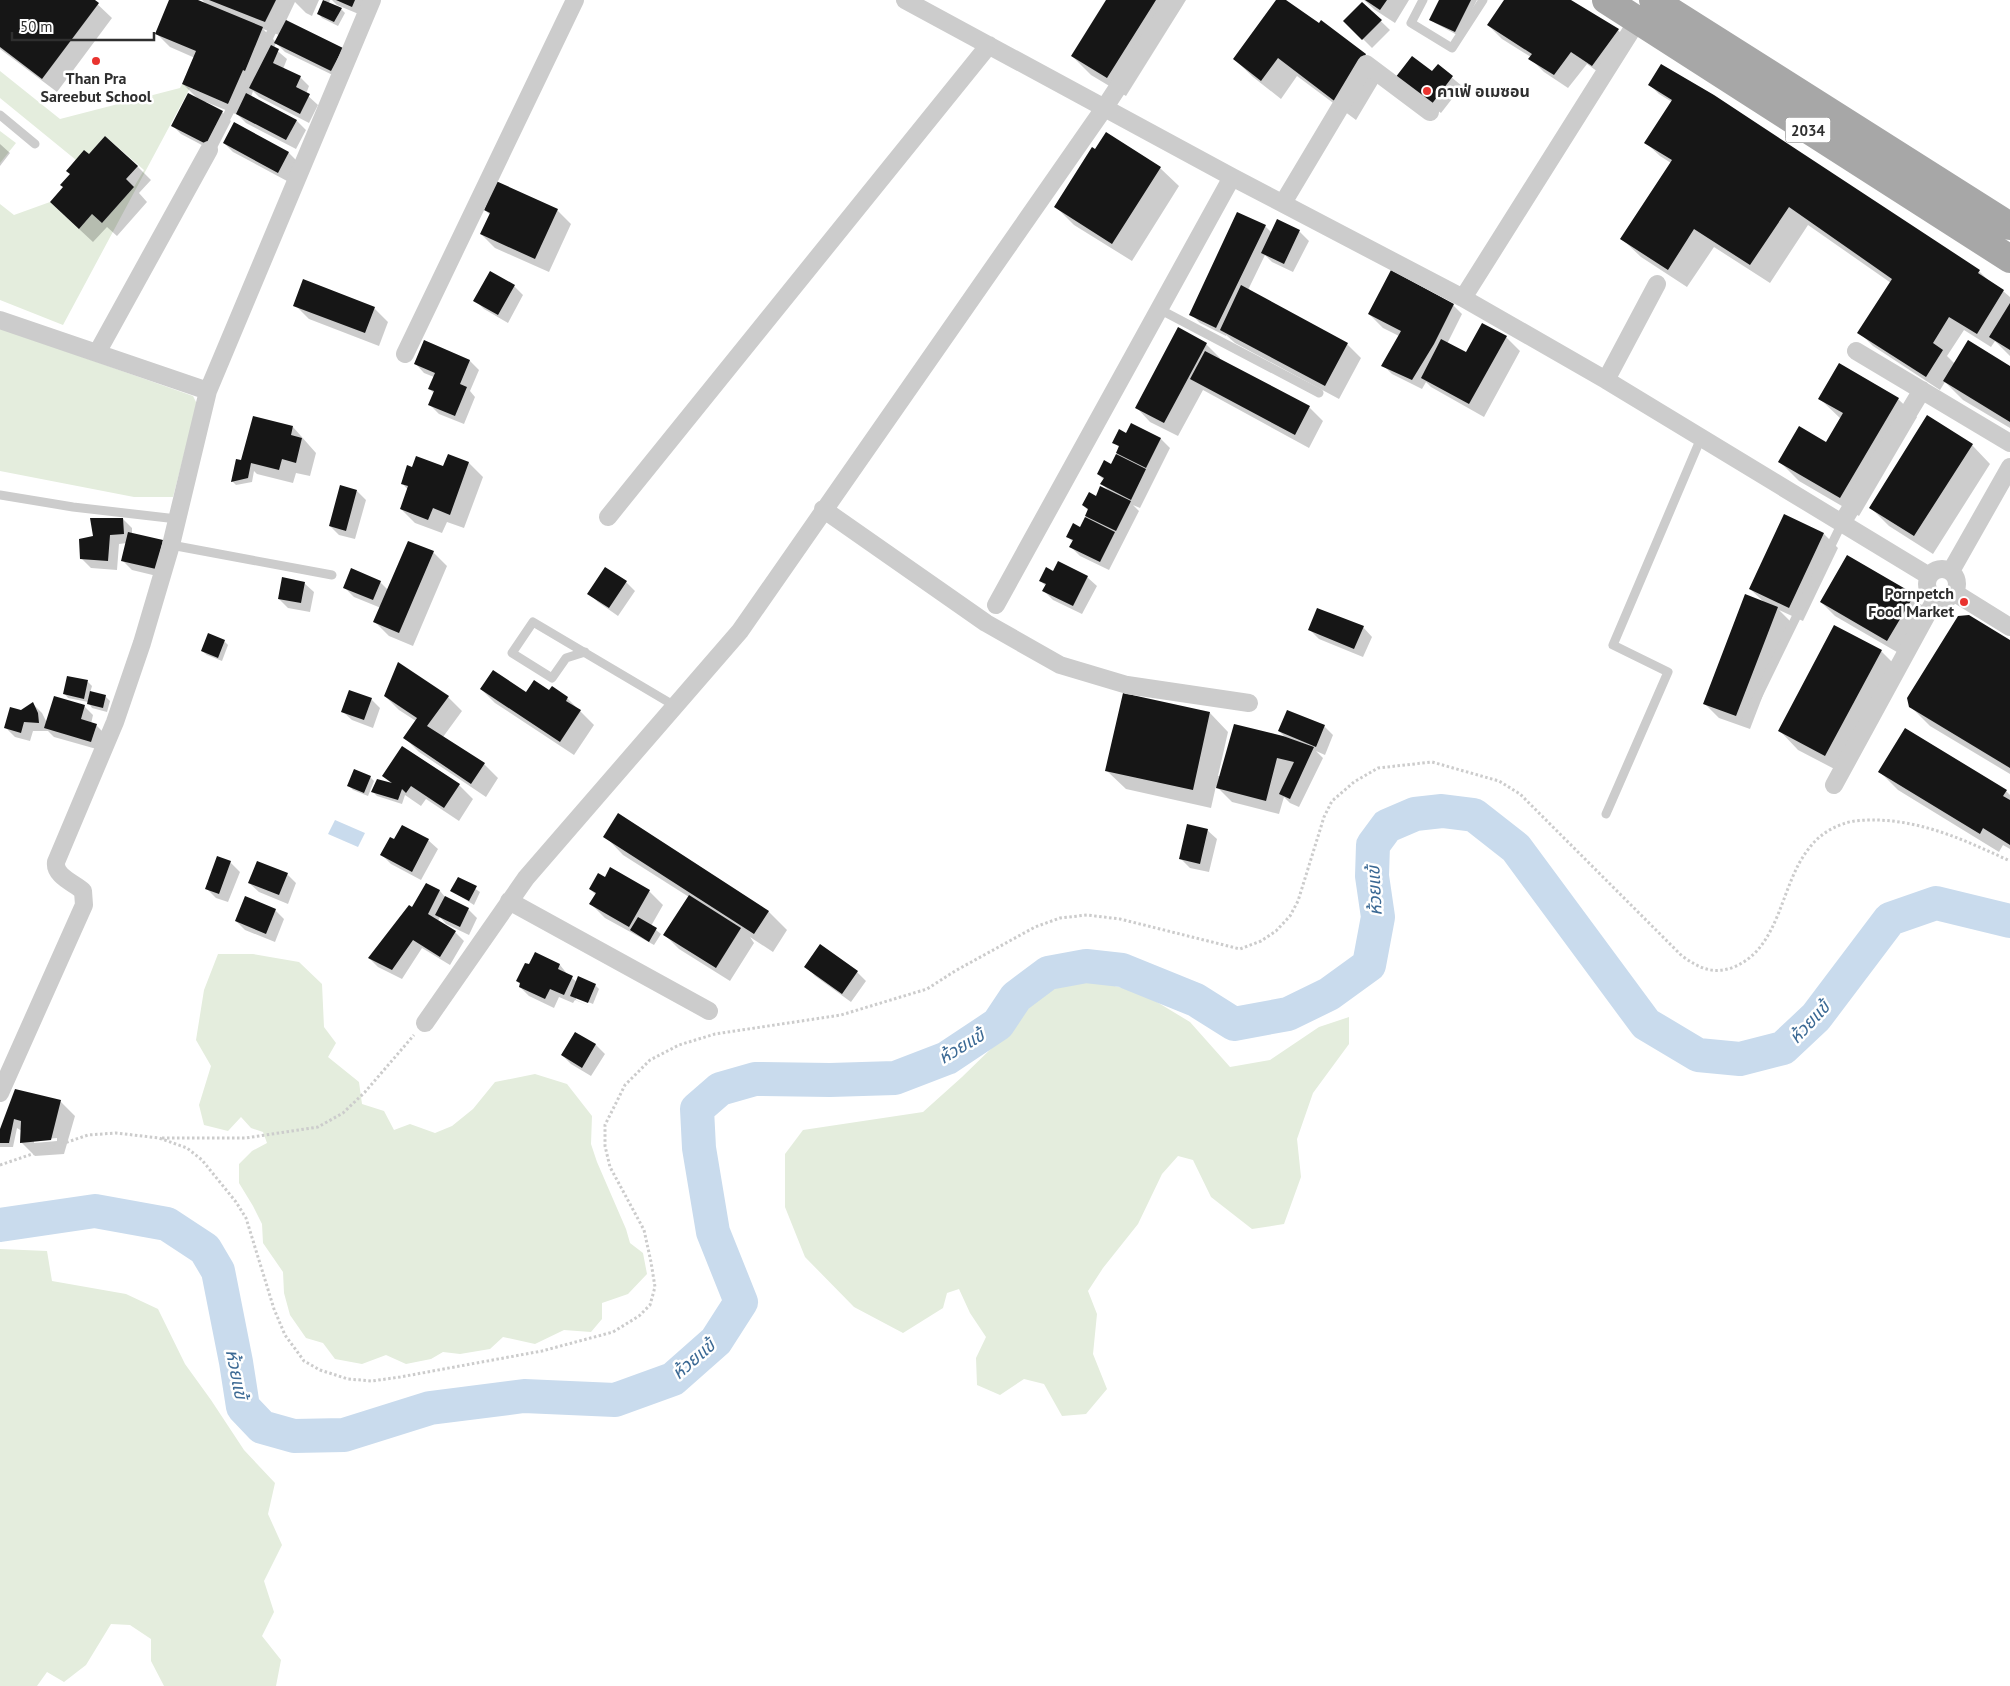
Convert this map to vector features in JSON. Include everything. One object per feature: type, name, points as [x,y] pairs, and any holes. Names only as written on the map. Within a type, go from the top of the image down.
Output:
[{"type":"main road","name":"2034","points":[[1606,0],[1645,10],[2010,226]]},
{"type":"main road","name":"2034","points":[[1645,10],[2010,260]]},
{"type":"street","points":[[0,1093],[84,905],[85,896],[83,891],[58,873],[55,868],[56,862],[115,722],[142,643],[171,544],[208,391],[372,0]]},
{"type":"street","points":[[404,354],[574,0]]},
{"type":"street","points":[[905,0],[1232,177],[1463,298],[1606,380],[1929,576]]},
{"type":"street","points":[[425,1023],[526,878],[740,631],[1105,107],[1175,0]]},
{"type":"street","points":[[1463,298],[1645,10]]},
{"type":"street","points":[[608,517],[989,45]]},
{"type":"street","points":[[1282,203],[1366,64],[1430,112]]},
{"type":"street","points":[[97,353],[209,150]]},
{"type":"street","points":[[996,605],[1232,177]]},
{"type":"street","points":[[1606,380],[1657,284]]},
{"type":"street","points":[[0,320],[208,391]]},
{"type":"street","points":[[1856,351],[2010,443]]},
{"type":"street","points":[[1842,523],[1922,390]]},
{"type":"street","points":[[1951,571],[2010,467]]},
{"type":"street","points":[[824,509],[986,623],[1060,665],[1127,685],[1249,703]]},
{"type":"street","points":[[1940,569],[1951,571],[1957,578],[1958,588],[1948,599],[1936,598],[1927,589],[1929,576],[1940,569]]},
{"type":"street","points":[[1955,593],[2010,627]]},
{"type":"street","points":[[1834,785],[1936,598]]},
{"type":"street","points":[[509,901],[709,1011]]},
{"type":"lane","points":[[209,150],[265,45],[286,0]]},
{"type":"lane","points":[[1423,0],[1411,23],[1452,48],[1483,0]]},
{"type":"lane","points":[[0,116],[35,144]]},
{"type":"lane","points":[[1159,309],[1319,393]]},
{"type":"lane","points":[[1606,814],[1668,672],[1614,645],[1701,438]]},
{"type":"lane","points":[[0,496],[73,507],[177,519]]},
{"type":"lane","points":[[1746,720],[1842,523]]},
{"type":"lane","points":[[171,544],[332,575]]},
{"type":"lane","points":[[585,652],[566,658],[552,678],[512,654],[533,622],[585,652],[675,706]]},
{"type":"path","points":[[159,1138],[187,1148],[202,1160],[236,1202],[246,1218],[274,1308],[285,1334],[304,1362],[320,1370],[348,1379],[372,1380],[400,1377],[542,1352],[613,1332],[639,1316],[650,1305],[655,1287],[644,1230],[610,1167],[605,1146],[604,1125],[625,1086],[650,1060],[679,1045],[715,1034],[841,1016],[926,989],[1036,927],[1060,918],[1086,915],[1120,919],[1240,949],[1261,941],[1290,916],[1298,901],[1324,817],[1332,801],[1354,782],[1378,768],[1432,762],[1499,781],[1520,794],[1682,956],[1697,967],[1714,971],[1730,969],[1746,962],[1758,951],[1768,936],[1794,871],[1807,850],[1822,834],[1844,823],[1866,820],[1890,820],[1925,827],[1959,838],[2010,860]]},
{"type":"path","points":[[0,1165],[88,1134],[116,1133],[159,1138],[246,1138],[318,1127],[343,1113],[365,1092],[425,1023]]},
{"type":"green space","points":[[0,71],[60,119],[180,88],[182,84],[190,88],[63,325],[0,300],[0,204],[14,215],[50,202],[79,229],[92,214],[102,223],[134,187],[144,170],[105,136],[89,154],[76,160],[0,98]]},
{"type":"green space","points":[[0,131],[16,143],[0,163]]},
{"type":"green space","points":[[0,328],[193,396],[197,404],[173,497],[134,497],[0,471]]},
{"type":"green space","points":[[218,954],[253,954],[299,962],[322,984],[324,1027],[336,1043],[328,1057],[359,1082],[362,1104],[384,1111],[394,1130],[410,1124],[435,1133],[452,1126],[473,1109],[495,1082],[535,1074],[567,1084],[592,1116],[591,1144],[597,1162],[626,1229],[630,1243],[643,1253],[647,1274],[628,1294],[602,1303],[602,1319],[591,1332],[564,1330],[535,1344],[503,1337],[490,1349],[460,1354],[443,1352],[431,1359],[406,1364],[386,1355],[362,1364],[335,1359],[323,1343],[306,1338],[290,1315],[284,1293],[283,1272],[263,1243],[262,1224],[239,1183],[239,1164],[252,1151],[267,1143],[263,1132],[251,1128],[241,1117],[228,1131],[204,1125],[199,1105],[211,1066],[196,1040],[204,990]]},
{"type":"green space","points":[[1083,978],[1142,993],[1190,1022],[1230,1067],[1270,1060],[1319,1027],[1349,1017],[1349,1044],[1313,1093],[1297,1139],[1301,1177],[1284,1224],[1252,1229],[1211,1197],[1193,1160],[1178,1156],[1162,1174],[1138,1224],[1103,1268],[1088,1291],[1097,1314],[1093,1354],[1107,1389],[1086,1414],[1062,1416],[1044,1384],[1024,1379],[1000,1395],[977,1385],[976,1358],[986,1337],[970,1313],[959,1289],[947,1293],[943,1308],[903,1333],[854,1307],[805,1257],[785,1207],[785,1154],[803,1130],[923,1112],[1000,1040],[1020,1012],[1047,988]]},
{"type":"green space","points":[[0,1249],[47,1251],[52,1281],[126,1294],[158,1309],[185,1364],[244,1450],[275,1483],[268,1514],[282,1545],[264,1581],[274,1612],[262,1636],[281,1660],[276,1686],[164,1686],[151,1661],[151,1639],[130,1625],[111,1624],[86,1665],[64,1682],[47,1672],[37,1686],[0,1686]]},
{"type":"water","points":[[335,820],[365,833],[358,847],[328,834]]},
{"type":"building","points":[[0,0],[95,0],[99,3],[42,79],[0,47]]},
{"type":"building","points":[[169,0],[198,0],[263,27],[245,71],[243,70],[228,104],[182,84],[196,51],[155,34]]},
{"type":"building","points":[[209,0],[276,0],[265,22]]},
{"type":"building","points":[[323,0],[342,8],[334,22],[317,14]]},
{"type":"building","points":[[336,0],[355,0],[352,7]]},
{"type":"building","points":[[1106,0],[1156,0],[1107,78],[1071,56]]},
{"type":"building","points":[[1276,0],[1286,0],[1319,23],[1321,20],[1366,54],[1337,103],[1278,58],[1261,81],[1233,59]]},
{"type":"building","points":[[1365,0],[1387,0],[1380,10]]},
{"type":"building","points":[[1439,0],[1471,0],[1455,32],[1429,20]]},
{"type":"building","points":[[1504,0],[1571,0],[1619,29],[1592,66],[1571,52],[1554,75],[1528,59],[1532,54],[1487,25]]},
{"type":"building","points":[[1362,2],[1382,20],[1362,40],[1343,21]]},
{"type":"building","points":[[286,20],[343,48],[331,71],[274,43]]},
{"type":"building","points":[[271,45],[279,49],[273,63],[301,76],[296,87],[310,94],[300,114],[249,88]]},
{"type":"building","name":"คาเฟ่ อเมซอน","points":[[1412,56],[1432,71],[1438,64],[1453,76],[1431,105],[1395,78]]},
{"type":"building","points":[[1661,64],[1714,95],[1980,270],[1978,273],[2004,290],[1977,334],[1949,317],[1933,343],[1943,350],[1926,377],[1857,333],[1892,279],[1789,207],[1750,265],[1694,229],[1668,270],[1620,239],[1672,160],[1644,143],[1672,100],[1648,85]]},
{"type":"building","points":[[188,93],[223,111],[206,144],[171,126]]},
{"type":"building","points":[[246,93],[297,120],[286,140],[236,114]]},
{"type":"building","points":[[234,122],[289,152],[278,173],[223,143]]},
{"type":"building","points":[[1106,132],[1161,167],[1112,244],[1054,207],[1092,147],[1095,149]]},
{"type":"building","points":[[105,136],[138,166],[126,179],[134,187],[102,223],[92,214],[79,229],[50,202],[63,187],[60,185],[70,174],[66,171],[84,150],[89,154]]},
{"type":"building","points":[[496,181],[558,209],[535,259],[480,234],[490,213],[484,210]]},
{"type":"building","points":[[1237,212],[1266,225],[1216,328],[1189,315]]},
{"type":"building","points":[[1277,219],[1300,230],[1284,264],[1261,253]]},
{"type":"building","points":[[1391,270],[1454,304],[1434,344],[1412,380],[1381,366],[1401,331],[1368,314]]},
{"type":"building","points":[[490,271],[515,285],[498,315],[473,301]]},
{"type":"building","points":[[303,279],[375,307],[365,333],[293,306]]},
{"type":"building","points":[[1241,285],[1348,343],[1325,386],[1220,330]]},
{"type":"building","points":[[2010,303],[2010,350],[1989,337]]},
{"type":"building","points":[[1482,323],[1507,336],[1469,404],[1421,378],[1441,339],[1466,352]]},
{"type":"building","points":[[1178,327],[1207,343],[1164,423],[1135,408]]},
{"type":"building","points":[[424,340],[470,360],[460,384],[467,387],[455,416],[428,405],[434,391],[428,389],[435,373],[414,364]]},
{"type":"building","points":[[1968,340],[2010,366],[2010,422],[1943,381]]},
{"type":"building","points":[[1205,351],[1310,406],[1295,435],[1190,379]]},
{"type":"building","points":[[1839,363],[1899,398],[1840,498],[1778,462],[1799,426],[1826,442],[1843,413],[1818,399]]},
{"type":"building","points":[[1927,415],[1973,444],[1914,536],[1869,508]]},
{"type":"building","points":[[253,416],[293,426],[291,435],[302,438],[296,463],[282,459],[279,470],[251,463],[248,478],[231,482],[236,459],[241,460]]},
{"type":"building","points":[[1131,423],[1161,438],[1146,468],[1116,453],[1119,446],[1112,443],[1119,429],[1126,433]]},
{"type":"building","points":[[448,454],[469,462],[450,515],[433,508],[428,520],[400,509],[408,486],[401,484],[407,465],[412,467],[416,456],[443,466]]},
{"type":"building","points":[[1116,454],[1146,469],[1131,500],[1100,484],[1104,478],[1097,474],[1104,460],[1111,464]]},
{"type":"building","points":[[340,485],[357,490],[346,531],[329,526]]},
{"type":"building","points":[[1100,486],[1131,501],[1116,531],[1085,516],[1088,509],[1082,505],[1089,492],[1096,496]]},
{"type":"building","points":[[1784,514],[1824,533],[1789,608],[1749,589]]},
{"type":"building","points":[[1085,517],[1115,532],[1100,562],[1069,547],[1073,540],[1066,537],[1073,523],[1080,527]]},
{"type":"building","points":[[90,518],[123,518],[124,534],[110,535],[108,561],[80,559],[79,539],[93,536]]},
{"type":"building","points":[[128,532],[163,540],[156,569],[121,561]]},
{"type":"building","points":[[408,541],[434,551],[399,633],[373,622]]},
{"type":"building","points":[[1847,555],[1909,591],[1912,599],[1887,641],[1820,602]]},
{"type":"building","points":[[1058,561],[1088,576],[1073,606],[1042,591],[1046,584],[1039,581],[1046,567],[1053,571]]},
{"type":"building","points":[[605,567],[627,581],[609,608],[587,594]]},
{"type":"building","points":[[351,568],[381,581],[373,600],[343,588]]},
{"type":"building","points":[[282,577],[305,582],[301,603],[278,599]]},
{"type":"building","points":[[1745,594],[1778,607],[1736,716],[1703,704]]},
{"type":"building","points":[[1317,608],[1364,626],[1354,649],[1308,630]]},
{"type":"building","points":[[1969,615],[2010,640],[2010,768],[1909,707],[1907,698],[1958,616]]},
{"type":"building","points":[[1834,625],[1882,650],[1825,756],[1778,731]]},
{"type":"building","points":[[208,633],[225,640],[218,658],[201,651]]},
{"type":"building","points":[[398,662],[449,696],[427,726],[485,763],[471,784],[403,738],[417,718],[384,696]]},
{"type":"building","points":[[493,670],[526,692],[534,680],[549,690],[552,686],[568,697],[566,701],[581,710],[560,742],[480,689]]},
{"type":"building","points":[[67,676],[88,680],[84,699],[63,694]]},
{"type":"building","points":[[349,690],[372,698],[364,720],[341,712]]},
{"type":"building","points":[[90,691],[106,695],[103,708],[87,704]]},
{"type":"building","points":[[1123,693],[1210,712],[1193,790],[1105,771]]},
{"type":"building","points":[[54,696],[85,705],[81,719],[97,724],[91,742],[44,728]]},
{"type":"building","points":[[33,702],[38,713],[39,723],[24,722],[21,733],[4,728],[10,707],[21,710]]},
{"type":"building","points":[[1287,710],[1325,725],[1316,747],[1278,731]]},
{"type":"building","points":[[1234,724],[1283,736],[1314,747],[1290,799],[1279,794],[1294,762],[1277,758],[1266,801],[1216,788]]},
{"type":"building","points":[[1905,728],[2007,790],[2003,796],[2010,800],[2010,845],[1983,828],[1980,834],[1878,772]]},
{"type":"building","points":[[402,746],[460,784],[444,808],[411,786],[406,793],[402,789],[398,800],[371,792],[377,779],[392,783],[382,776]]},
{"type":"building","points":[[354,769],[371,776],[364,793],[347,786]]},
{"type":"building","points":[[618,813],[769,911],[754,934],[603,837]]},
{"type":"building","points":[[1187,824],[1208,829],[1200,864],[1179,859]]},
{"type":"building","points":[[402,825],[429,839],[412,872],[380,855],[390,837],[394,839]]},
{"type":"building","points":[[217,856],[231,861],[219,894],[205,889]]},
{"type":"building","points":[[257,861],[288,873],[279,895],[248,883]]},
{"type":"building","points":[[610,867],[650,890],[629,927],[589,904],[596,893],[589,889],[598,873],[605,877]]},
{"type":"building","points":[[458,877],[477,886],[469,901],[450,891]]},
{"type":"building","points":[[426,883],[440,890],[428,914],[456,931],[440,957],[413,940],[392,970],[368,958],[409,905],[412,907]]},
{"type":"building","points":[[689,895],[741,928],[716,968],[663,935]]},
{"type":"building","points":[[245,896],[276,909],[266,934],[235,921]]},
{"type":"building","points":[[445,896],[469,908],[460,927],[435,915]]},
{"type":"building","points":[[638,917],[657,928],[649,942],[630,930]]},
{"type":"building","points":[[820,944],[858,971],[842,994],[804,967]]},
{"type":"building","points":[[535,952],[560,964],[558,969],[573,976],[564,995],[550,989],[545,999],[519,987],[520,983],[516,981],[525,963],[529,964]]},
{"type":"building","points":[[578,976],[596,984],[588,1003],[570,996]]},
{"type":"building","points":[[575,1032],[596,1044],[582,1068],[561,1055]]},
{"type":"building","points":[[15,1089],[61,1100],[51,1140],[20,1143],[21,1121],[14,1119],[9,1143],[0,1143],[0,1129]]},
{"type":"waterway","name":"ห้วยแข้","points":[[0,1225],[95,1211],[167,1224],[205,1249],[218,1271],[243,1407],[262,1427],[294,1436],[344,1435],[430,1408],[524,1396],[615,1400],[673,1379],[716,1341],[741,1302],[713,1232],[699,1148],[697,1109],[720,1089],[755,1079],[830,1080],[895,1078],[947,1058],[998,1024],[1016,997],[1048,973],[1086,966],[1122,970],[1196,1000],[1234,1024],[1288,1014],[1329,994],[1369,965],[1378,917],[1372,876],[1373,845],[1387,826],[1415,814],[1442,811],[1474,815],[1516,848],[1646,1024],[1698,1055],[1740,1059],[1783,1048],[1816,1017],[1890,919],[1936,903],[2010,921]]},
{"type":"place","name":"Than Pra Sareebut School","points":[[96,61]]},
{"type":"place","name":"คาเฟ่ อเมซอน","points":[[1427,91]]},
{"type":"place","name":"Pornpetch Food Market","points":[[1964,602]]}]
